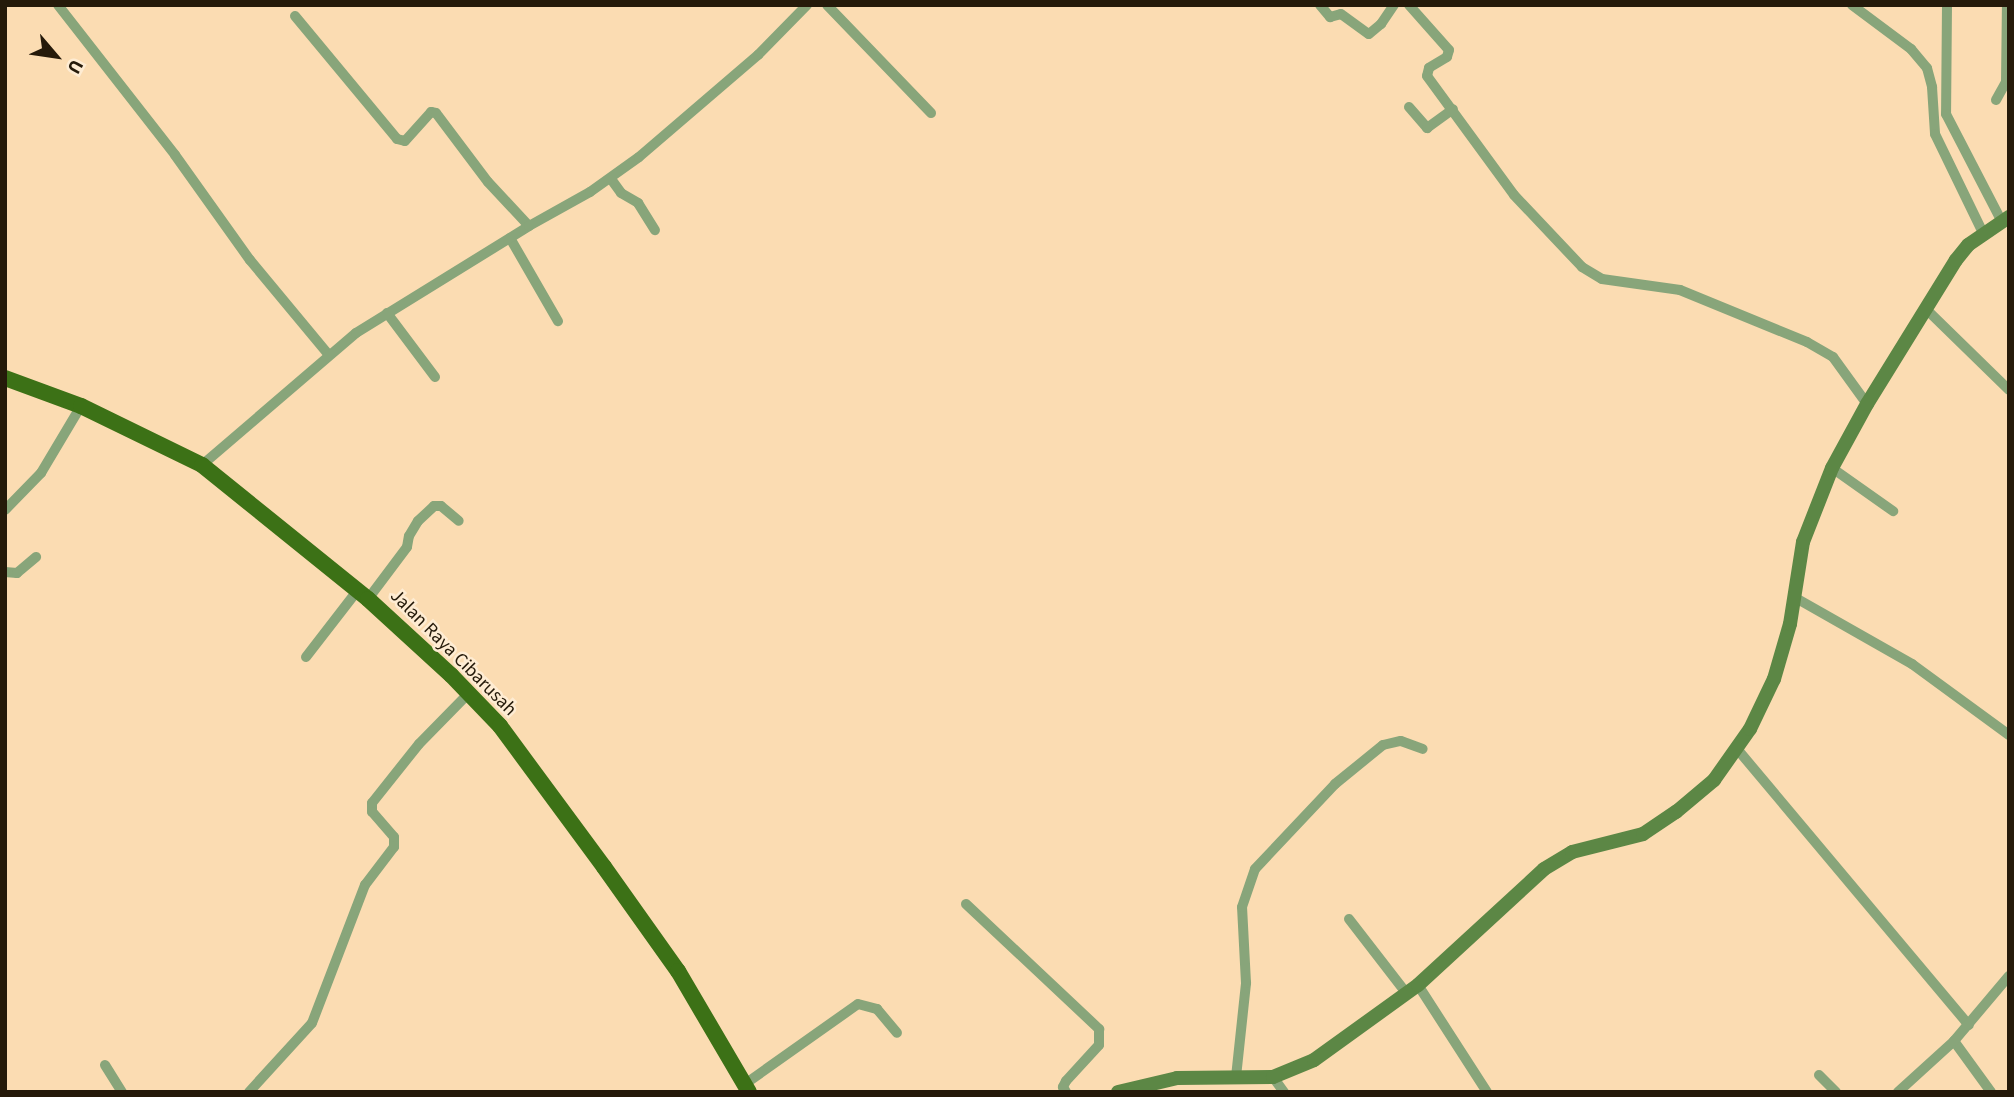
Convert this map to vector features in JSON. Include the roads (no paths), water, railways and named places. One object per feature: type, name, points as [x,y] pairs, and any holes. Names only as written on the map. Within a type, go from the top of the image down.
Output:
[{"type":"main road","name":"Jalan Raya Cibarusah","points":[[5,377],[81,407],[202,465],[363,595],[469,693],[500,726],[678,971],[747,1088]]},
{"type":"street","points":[[58,5],[175,155],[250,260],[328,354]]},
{"type":"street","points":[[202,465],[268,411],[328,354],[387,313],[528,226],[611,179],[682,123],[758,55],[807,5]]},
{"type":"street","points":[[827,5],[931,113]]},
{"type":"street","points":[[1320,5],[1330,17],[1341,14],[1371,34],[1394,5]]},
{"type":"street","points":[[1409,5],[1449,50],[1447,57],[1426,72],[1514,195],[1590,273],[1602,279],[1681,290],[1807,342],[1833,357],[1867,404]]},
{"type":"street","points":[[1852,5],[1911,49],[1927,68],[1932,87],[1936,134],[1983,233]]},
{"type":"street","points":[[1118,1092],[1177,1078],[1273,1077],[1314,1060],[1413,989],[1544,869],[1572,852],[1623,841],[1658,825],[1714,780],[1738,750],[1774,680],[1785,649],[1803,542],[1832,468],[1867,404],[1956,260],[1983,233],[2006,220],[1946,114],[1947,5]]},
{"type":"street","points":[[1996,100],[2006,82],[2007,5]]},
{"type":"street","points":[[295,16],[397,139],[405,141],[427,116],[435,112],[488,182],[528,226]]},
{"type":"street","points":[[1409,107],[1427,128],[1453,109]]},
{"type":"street","points":[[611,179],[621,193],[638,203],[656,230]]},
{"type":"street","points":[[510,238],[558,321]]},
{"type":"street","points":[[1926,309],[2009,390]]},
{"type":"street","points":[[387,313],[435,377]]},
{"type":"street","points":[[5,510],[41,473],[81,407]]},
{"type":"street","points":[[1832,468],[1893,510]]},
{"type":"street","points":[[306,657],[407,547],[409,536],[418,521],[434,506],[441,506],[459,521]]},
{"type":"street","points":[[5,572],[17,573],[36,557]]},
{"type":"street","points":[[1794,597],[1912,664],[2009,735]]},
{"type":"street","points":[[249,1092],[312,1023],[365,885],[394,847],[394,837],[372,812],[372,803],[428,734],[469,693]]},
{"type":"street","points":[[1236,1077],[1246,984],[1242,907],[1255,870],[1335,784],[1384,745],[1401,741],[1423,749]]},
{"type":"street","points":[[1738,750],[1969,1025]]},
{"type":"street","points":[[966,904],[1098,1029],[1099,1045],[1066,1081],[1063,1087],[1066,1092]]},
{"type":"street","points":[[1349,919],[1413,989],[1487,1092]]},
{"type":"street","points":[[1898,1092],[1954,1041],[2009,976]]},
{"type":"street","points":[[747,1088],[858,1004],[877,1009],[897,1033]]},
{"type":"street","points":[[1954,1041],[1991,1092]]},
{"type":"street","points":[[105,1065],[122,1092]]},
{"type":"street","points":[[1819,1075],[1836,1092]]},
{"type":"street","points":[[1273,1077],[1284,1092]]}]
